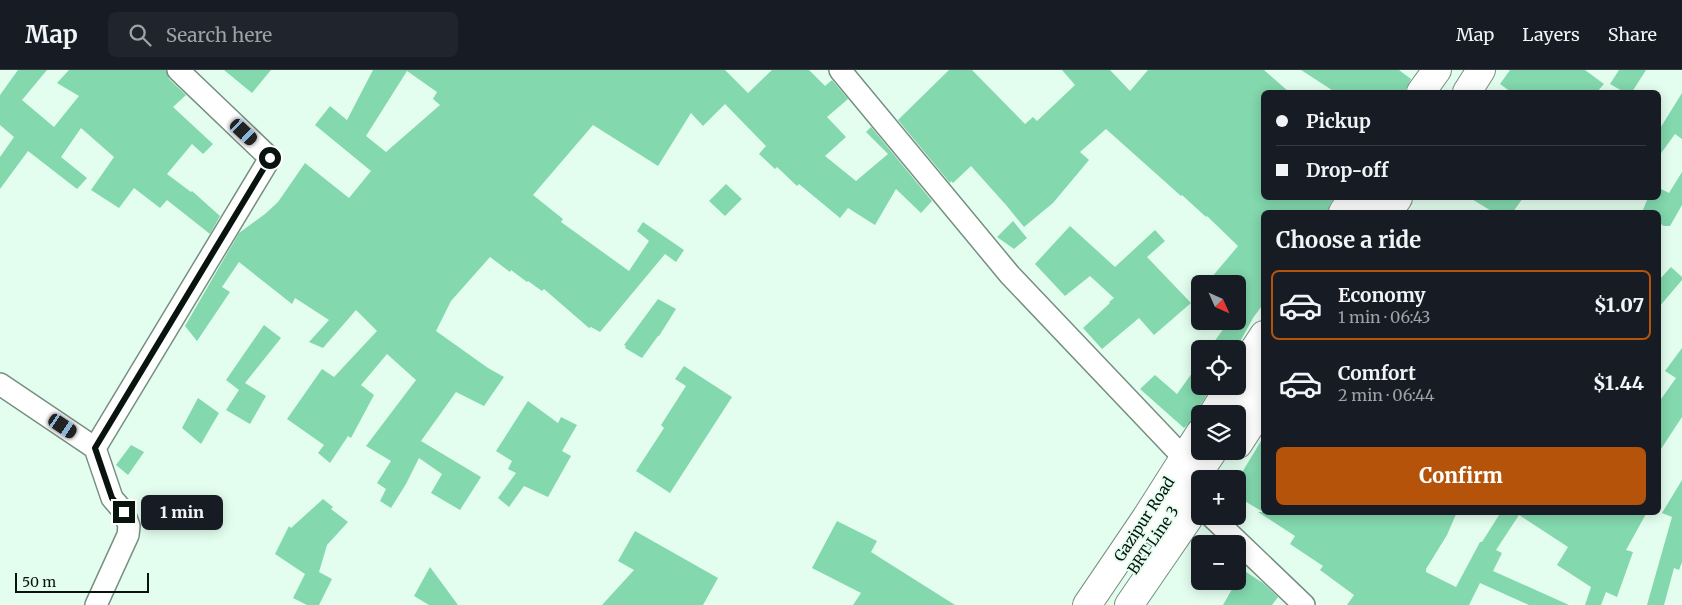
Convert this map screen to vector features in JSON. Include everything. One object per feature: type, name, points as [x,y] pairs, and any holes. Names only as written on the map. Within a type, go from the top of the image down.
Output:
[{"type":"main road","points":[[1422,90],[1436,70]]},
{"type":"main road","points":[[1441,90],[1455,70]]},
{"type":"main road","points":[[1468,90],[1481,70]]},
{"type":"main road","points":[[1246,362],[1261,339]]},
{"type":"main road","points":[[1245,405],[1261,382]]},
{"type":"main road","points":[[1246,432],[1261,409]]},
{"type":"main road","name":"Gazipur Road","points":[[1087,605],[1191,447]]},
{"type":"main road","name":"BRT Line 3","points":[[1110,605],[1208,460]]},
{"type":"main road","points":[[1129,605],[1191,522]]},
{"type":"street","points":[[95,448],[270,158],[178,70]]},
{"type":"street","points":[[840,70],[1010,275],[1184,458]]},
{"type":"street","points":[[0,384],[95,448],[112,498],[124,512],[129,526],[128,535],[96,605]]},
{"type":"street","points":[[1221,525],[1304,605]]},
{"type":"building","points":[[18,70],[47,70],[22,100],[54,127],[79,96],[57,83],[69,70],[166,70],[169,79],[186,95],[173,107],[213,144],[203,154],[192,144],[167,174],[192,191],[220,216],[210,234],[167,200],[160,208],[134,188],[119,208],[91,190],[114,157],[81,128],[61,157],[87,178],[77,189],[28,151],[0,189],[0,157],[14,137],[0,125],[0,95]]},
{"type":"building","points":[[224,70],[271,70],[252,93]]},
{"type":"building","points":[[373,70],[725,70],[748,93],[772,70],[809,70],[825,86],[832,80],[848,99],[827,117],[846,137],[825,156],[856,181],[888,154],[866,132],[871,127],[932,201],[921,213],[896,189],[875,225],[848,208],[840,218],[799,184],[797,186],[777,167],[775,169],[759,154],[766,146],[725,104],[703,126],[691,113],[658,166],[593,125],[533,195],[563,219],[561,222],[629,271],[649,241],[637,231],[643,222],[684,250],[676,262],[665,254],[600,332],[591,327],[589,328],[544,289],[542,291],[511,270],[510,272],[490,257],[451,301],[436,331],[488,368],[504,377],[484,406],[456,392],[421,441],[481,477],[460,510],[431,493],[442,474],[419,458],[391,508],[380,501],[386,489],[377,483],[391,461],[366,446],[416,380],[387,354],[361,385],[374,395],[351,438],[348,436],[330,463],[318,453],[324,445],[287,419],[322,369],[334,377],[377,331],[356,310],[323,348],[309,342],[329,320],[295,298],[292,304],[239,262],[222,287],[230,292],[197,341],[185,326],[239,233],[278,202],[305,163],[349,198],[371,171],[315,125],[330,106],[347,120]],"holes":[[[407,71],[437,92],[433,99],[440,105],[386,152],[366,136]]]},
{"type":"building","points":[[949,70],[972,70],[1025,124],[1033,117],[1037,121],[1075,85],[1062,70],[1110,70],[1130,91],[1148,70],[1264,70],[1287,90],[1261,90],[1261,200],[1333,200],[1328,210],[1261,210],[1261,307],[1241,340],[1215,340],[1223,330],[1246,330],[1246,275],[1214,275],[1238,246],[1207,216],[1181,196],[1106,129],[1080,152],[1089,160],[1053,203],[1024,227],[971,166],[953,183],[951,181],[950,183],[898,120]]},
{"type":"building","points":[[1301,70],[1399,70],[1411,79],[1406,90],[1332,90]]},
{"type":"building","points":[[1510,70],[1585,70],[1604,84],[1599,90],[1508,90],[1500,84]]},
{"type":"building","points":[[1619,70],[1646,70],[1633,90],[1620,90],[1610,84]]},
{"type":"building","points":[[1682,93],[1682,139],[1675,134],[1661,153],[1661,127]]},
{"type":"building","points":[[1682,172],[1682,205],[1670,226],[1664,226],[1661,224],[1661,210],[1643,210],[1647,200],[1661,200],[1661,189],[1669,193]]},
{"type":"building","points":[[726,184],[742,199],[725,216],[709,201]]},
{"type":"building","points":[[1473,200],[1522,200],[1514,210],[1490,210]]},
{"type":"building","points":[[1013,221],[1027,238],[1014,249],[997,237]]},
{"type":"building","points":[[1070,226],[1115,267],[1155,230],[1165,241],[1147,257],[1191,303],[1154,335],[1139,318],[1102,349],[1083,328],[1114,298],[1090,276],[1065,296],[1035,264]]},
{"type":"building","points":[[1671,267],[1682,277],[1682,280],[1661,305],[1661,278]]},
{"type":"building","points":[[658,299],[676,309],[642,358],[625,348],[626,346],[624,345]]},
{"type":"building","points":[[264,325],[281,338],[245,383],[266,396],[250,424],[226,410],[239,390],[226,380]]},
{"type":"building","points":[[1682,348],[1682,417],[1661,449],[1661,399],[1676,378],[1665,371]]},
{"type":"building","points":[[684,366],[732,397],[670,493],[636,471],[664,428],[661,425],[686,386],[675,379]]},
{"type":"building","points":[[1155,375],[1177,394],[1191,375],[1191,395],[1207,395],[1201,405],[1191,405],[1191,422],[1184,428],[1140,389]]},
{"type":"building","points":[[198,398],[219,413],[201,444],[182,428]]},
{"type":"building","points":[[528,401],[558,423],[561,417],[577,425],[562,451],[571,456],[548,497],[524,486],[509,507],[498,498],[516,473],[508,469],[512,461],[496,451]]},
{"type":"building","points":[[1261,441],[1261,511],[1246,502],[1246,470],[1243,470]]},
{"type":"building","points":[[131,445],[144,452],[128,475],[116,465]]},
{"type":"building","points":[[1682,480],[1682,562],[1679,570],[1674,568],[1664,605],[1647,605],[1672,517],[1662,513]]},
{"type":"building","points":[[323,499],[333,507],[331,509],[348,522],[327,545],[319,572],[332,579],[319,605],[307,605],[293,598],[305,574],[275,554],[289,526],[291,528]]},
{"type":"building","points":[[1263,515],[1456,515],[1447,535],[1426,572],[1456,587],[1480,542],[1482,542],[1499,515],[1519,515],[1496,550],[1502,553],[1493,571],[1569,605],[1529,605],[1480,583],[1469,605],[1347,605],[1354,595],[1320,570],[1323,566],[1290,544],[1295,536]]},
{"type":"building","points":[[1519,515],[1645,515],[1626,550],[1633,552],[1617,597],[1606,592],[1601,605],[1585,605],[1591,587],[1557,565],[1568,547]]},
{"type":"building","points":[[837,521],[877,541],[871,552],[955,605],[853,605],[861,593],[812,568]]},
{"type":"building","points":[[635,531],[718,578],[703,605],[602,605],[634,570],[618,561]]},
{"type":"building","points":[[430,567],[458,605],[429,605],[414,596]]},
{"type":"building","points":[[1246,572],[1263,583],[1278,597],[1272,605],[1223,605],[1232,590],[1246,590]]},
{"type":"route","points":[[124,512],[112,498],[95,448],[270,158]]}]
